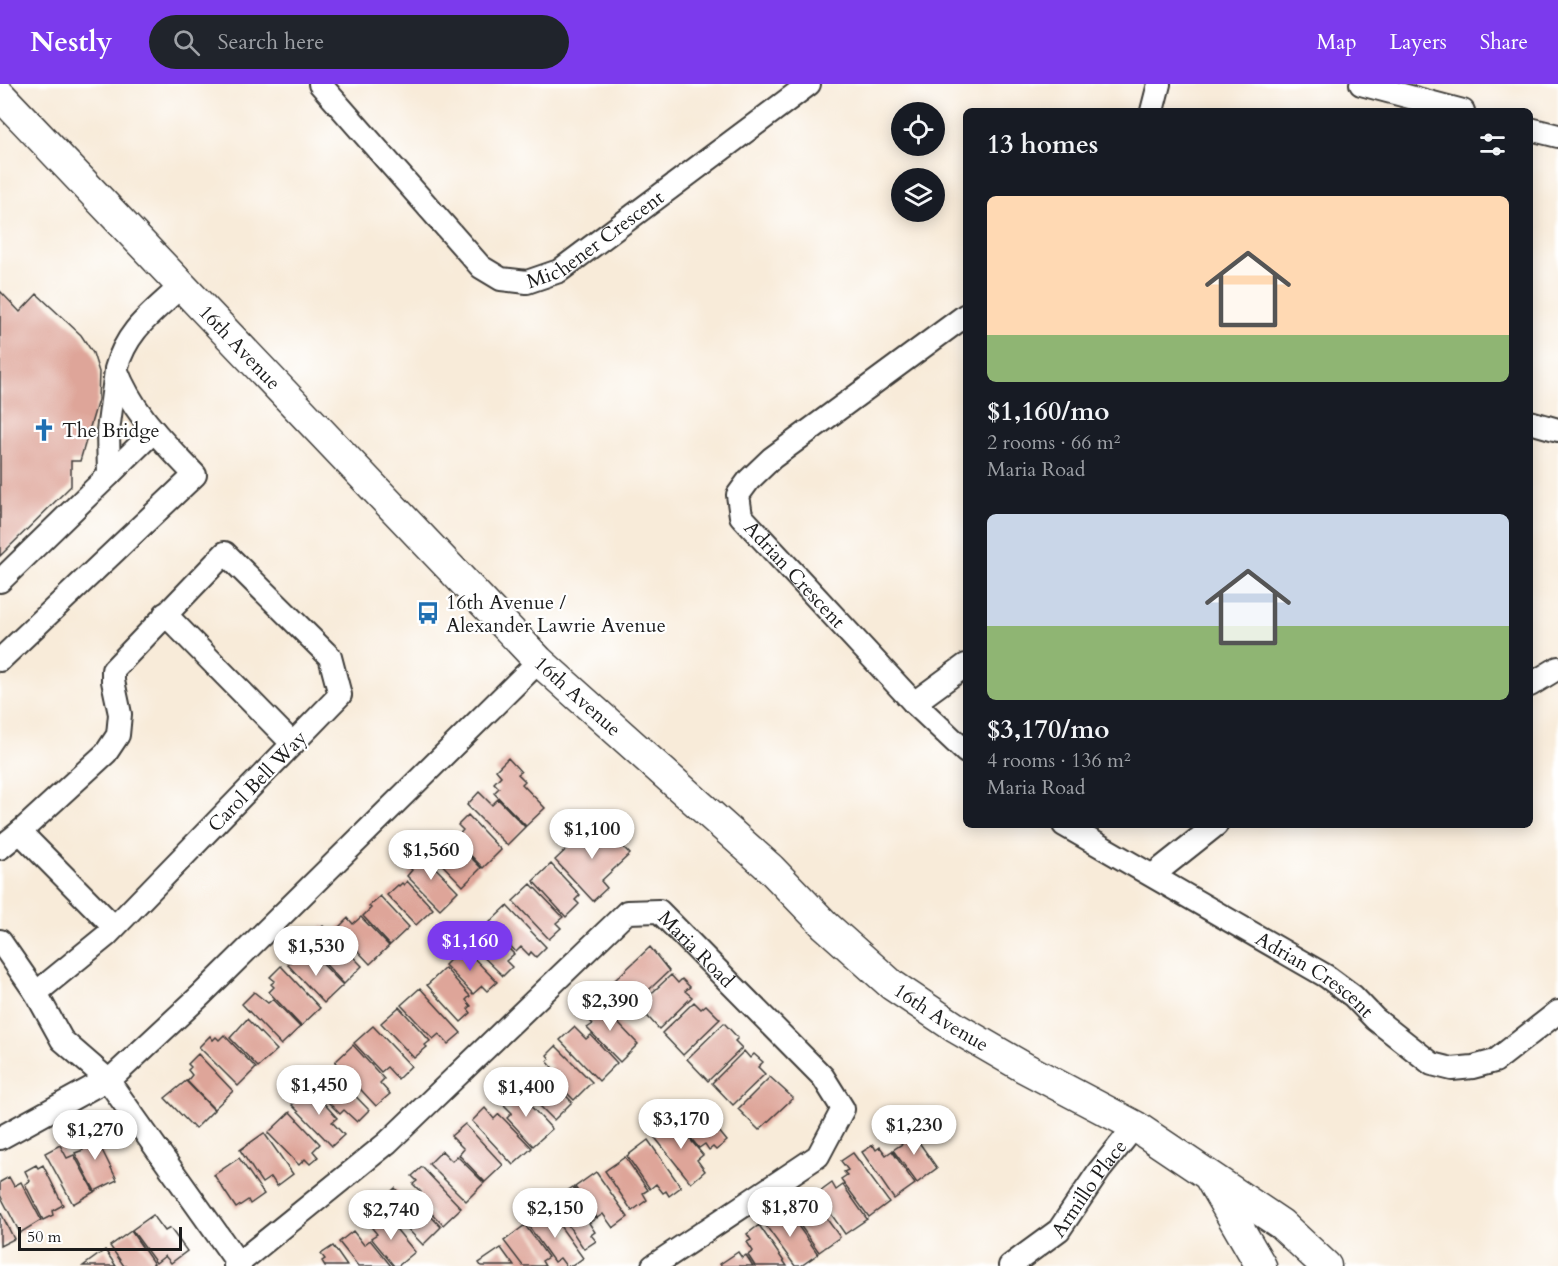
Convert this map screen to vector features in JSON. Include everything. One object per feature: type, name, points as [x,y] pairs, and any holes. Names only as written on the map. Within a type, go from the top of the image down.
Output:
[{"type":"main road","name":"16th Avenue","points":[[0,95],[539,661],[770,868],[825,925],[892,985],[956,1028],[1025,1068],[1135,1126],[1281,1224],[1326,1266]]},
{"type":"main road","name":"16th Avenue","points":[[1208,1175],[1261,1266]]},
{"type":"street","name":"Michener Crescent","points":[[320,84],[481,267],[501,279],[527,282],[559,271],[809,84]]},
{"type":"street","points":[[1153,108],[1159,84]]},
{"type":"street","points":[[1361,84],[1452,108]]},
{"type":"street","points":[[1533,130],[1558,136]]},
{"type":"street","points":[[108,475],[108,431],[116,369],[123,346],[131,334],[182,285]]},
{"type":"street","name":"Adrian Crescent","points":[[963,317],[772,458],[749,480],[738,495],[741,516],[914,704],[963,750]]},
{"type":"street","points":[[0,660],[195,475],[153,431],[130,401],[116,369]]},
{"type":"street","points":[[1533,423],[1558,430]]},
{"type":"street","points":[[0,581],[153,431]]},
{"type":"street","name":"Carol Bell Way","points":[[36,993],[114,927],[340,695],[330,657],[225,553],[165,614]]},
{"type":"street","points":[[0,848],[106,753],[118,735],[120,714],[113,670],[165,614],[293,744]]},
{"type":"street","points":[[0,1138],[115,1075],[201,995],[539,661]]},
{"type":"street","points":[[914,704],[963,667]]},
{"type":"street","points":[[1533,683],[1558,668]]},
{"type":"street","name":"Adrian Crescent","points":[[1069,828],[1326,976],[1353,996],[1375,1019],[1432,1064],[1452,1070],[1496,1060],[1558,1012]]},
{"type":"street","points":[[1153,875],[1212,828]]},
{"type":"street","points":[[20,832],[114,927]]},
{"type":"street","name":"Maria Road","points":[[238,1265],[387,1143],[627,912],[659,911],[823,1077],[843,1109],[818,1156],[653,1266]]},
{"type":"street","points":[[0,941],[36,993],[62,1040],[107,1079],[238,1265]]},
{"type":"street","name":"Armillo Place","points":[[1010,1266],[1059,1230],[1099,1171],[1135,1126]]},
{"type":"building","name":"The Bridge","points":[[0,291],[20,312],[37,294],[81,335],[93,353],[99,372],[98,400],[80,461],[71,461],[71,486],[0,556]]},
{"type":"building","points":[[508,758],[521,772],[518,774],[525,781],[522,784],[545,808],[526,826],[494,793],[499,788],[494,783],[501,776],[496,770]]},
{"type":"building","points":[[479,792],[492,805],[498,799],[525,827],[507,845],[467,805]]},
{"type":"building","points":[[468,815],[501,850],[483,868],[455,839],[463,830],[458,825]]},
{"type":"building","points":[[594,823],[606,837],[610,833],[630,854],[601,881],[607,888],[593,901],[555,860]]},
{"type":"building","points":[[440,836],[449,846],[454,840],[481,868],[463,886],[427,849]]},
{"type":"building","points":[[419,851],[458,891],[440,909],[407,876],[413,865],[408,861]]},
{"type":"building","points":[[551,864],[580,895],[575,900],[579,904],[566,917],[533,881]]},
{"type":"building","points":[[407,881],[433,909],[416,925],[387,895],[398,885],[402,883],[404,885]]},
{"type":"building","points":[[531,884],[563,917],[556,923],[561,928],[549,939],[513,901]]},
{"type":"building","points":[[380,896],[409,927],[390,945],[363,916],[371,908],[369,906]]},
{"type":"building","points":[[507,906],[546,947],[536,957],[531,952],[529,955],[521,947],[516,952],[489,923]]},
{"type":"building","points":[[361,917],[389,946],[370,964],[337,929],[348,918],[353,924]]},
{"type":"building","points":[[323,926],[362,966],[344,984],[317,955],[322,950],[310,938]]},
{"type":"building","points":[[486,926],[514,954],[506,961],[512,967],[503,976],[469,943]]},
{"type":"building","points":[[463,947],[497,982],[487,991],[482,986],[473,994],[445,965]]},
{"type":"building","points":[[650,947],[669,971],[636,1002],[615,980]]},
{"type":"building","points":[[301,952],[311,962],[316,957],[343,985],[324,1003],[288,965]]},
{"type":"building","points":[[281,966],[320,1008],[301,1026],[269,992],[274,987],[271,984],[275,981],[270,977]]},
{"type":"building","points":[[445,968],[470,996],[466,1000],[471,1006],[468,1009],[471,1013],[461,1022],[427,985]]},
{"type":"building","points":[[671,975],[678,983],[682,979],[690,987],[685,991],[692,997],[659,1029],[638,1006]]},
{"type":"building","points":[[420,988],[461,1033],[448,1044],[439,1034],[433,1039],[401,1005]]},
{"type":"building","points":[[254,992],[268,1003],[273,999],[300,1027],[281,1045],[242,1004]]},
{"type":"building","points":[[596,1000],[638,1044],[620,1062],[587,1028],[593,1024],[590,1021],[593,1018],[586,1010]]},
{"type":"building","points":[[694,1002],[701,1009],[706,1005],[720,1019],[683,1055],[662,1033]]},
{"type":"building","points":[[399,1007],[430,1041],[425,1045],[427,1047],[414,1058],[381,1023]]},
{"type":"building","points":[[247,1019],[277,1050],[258,1067],[230,1038]]},
{"type":"building","points":[[724,1023],[738,1038],[735,1041],[742,1048],[708,1081],[687,1059]]},
{"type":"building","points":[[373,1026],[411,1066],[398,1079],[387,1067],[381,1072],[354,1043]]},
{"type":"building","points":[[574,1027],[586,1039],[591,1035],[617,1063],[599,1081],[560,1040]]},
{"type":"building","points":[[224,1035],[256,1068],[238,1086],[199,1047],[210,1036],[213,1040],[216,1037],[219,1040]]},
{"type":"building","points":[[353,1045],[384,1079],[380,1083],[390,1094],[376,1106],[335,1062]]},
{"type":"building","points":[[556,1046],[592,1082],[574,1100],[546,1072],[552,1067],[547,1061],[550,1059],[547,1055]]},
{"type":"building","points":[[744,1051],[750,1058],[754,1054],[763,1062],[758,1067],[765,1074],[733,1105],[712,1083]]},
{"type":"building","points":[[198,1054],[233,1091],[214,1109],[187,1081],[192,1075],[188,1070],[191,1067],[188,1064]]},
{"type":"building","points":[[330,1070],[369,1110],[357,1122],[344,1110],[340,1114],[313,1087]]},
{"type":"building","points":[[544,1073],[572,1102],[554,1120],[524,1090]]},
{"type":"building","points":[[770,1077],[793,1098],[759,1130],[738,1109]]},
{"type":"building","points":[[186,1081],[214,1110],[195,1129],[165,1098]]},
{"type":"building","points":[[513,1087],[552,1129],[533,1146],[507,1118],[512,1113],[504,1105],[507,1102],[503,1097]]},
{"type":"building","points":[[310,1088],[337,1118],[332,1122],[344,1135],[332,1146],[292,1105]]},
{"type":"building","points":[[695,1102],[727,1141],[716,1150],[713,1147],[709,1150],[705,1144],[699,1148],[675,1119]]},
{"type":"building","points":[[485,1108],[494,1119],[499,1114],[532,1148],[513,1165],[472,1121]]},
{"type":"building","points":[[290,1112],[320,1144],[313,1151],[318,1157],[310,1164],[305,1159],[299,1165],[268,1133]]},
{"type":"building","points":[[673,1119],[703,1155],[697,1160],[705,1171],[691,1183],[653,1135]]},
{"type":"building","points":[[465,1124],[503,1165],[485,1182],[459,1155],[464,1149],[451,1136]]},
{"type":"building","points":[[909,1128],[937,1168],[917,1183],[893,1150],[902,1144],[897,1137]]},
{"type":"building","points":[[98,1129],[106,1146],[101,1148],[117,1180],[95,1191],[75,1153],[83,1150],[78,1140]]},
{"type":"building","points":[[264,1133],[293,1174],[277,1186],[271,1177],[262,1183],[240,1150]]},
{"type":"building","points":[[648,1140],[681,1187],[669,1196],[666,1191],[663,1193],[656,1184],[650,1189],[627,1156]]},
{"type":"building","points":[[60,1145],[67,1158],[74,1155],[94,1192],[73,1204],[45,1153]]},
{"type":"building","points":[[873,1145],[876,1150],[880,1147],[886,1155],[892,1151],[915,1184],[894,1199],[862,1152]]},
{"type":"building","points":[[442,1151],[452,1161],[457,1156],[484,1183],[466,1201],[429,1164]]},
{"type":"building","points":[[853,1153],[889,1202],[869,1217],[841,1179],[847,1175],[844,1172],[848,1170],[841,1161]]},
{"type":"building","points":[[625,1157],[648,1190],[643,1193],[647,1200],[632,1211],[605,1171]]},
{"type":"building","points":[[239,1158],[264,1194],[250,1204],[248,1200],[236,1208],[214,1175]]},
{"type":"building","points":[[36,1165],[38,1168],[43,1165],[63,1205],[52,1211],[53,1215],[43,1220],[25,1184],[30,1181],[25,1171]]},
{"type":"building","points":[[422,1167],[461,1208],[443,1225],[416,1197],[421,1192],[413,1184],[417,1181],[412,1176]]},
{"type":"building","points":[[596,1172],[628,1217],[613,1228],[603,1214],[597,1218],[575,1187]]},
{"type":"building","points":[[9,1177],[14,1186],[21,1182],[41,1220],[20,1233],[0,1195],[0,1182]]},
{"type":"building","points":[[832,1183],[836,1190],[843,1185],[867,1219],[845,1234],[817,1194]]},
{"type":"building","points":[[573,1187],[595,1219],[589,1223],[595,1232],[591,1235],[596,1241],[584,1249],[552,1201]]},
{"type":"building","points":[[395,1188],[404,1199],[410,1194],[441,1227],[423,1245],[381,1201]]},
{"type":"building","points":[[810,1196],[840,1237],[819,1252],[797,1221],[803,1216],[798,1210],[802,1208],[799,1204]]},
{"type":"building","points":[[777,1208],[785,1220],[791,1216],[818,1254],[801,1266],[795,1266],[761,1219]]},
{"type":"building","points":[[548,1209],[583,1258],[572,1266],[566,1266],[560,1258],[554,1262],[527,1224]]},
{"type":"building","points":[[0,1211],[14,1239],[0,1246]]},
{"type":"building","points":[[383,1213],[415,1252],[398,1266],[394,1266],[371,1238],[377,1234],[372,1228],[375,1225],[372,1221]]},
{"type":"building","points":[[153,1215],[165,1231],[170,1228],[187,1251],[171,1263],[165,1256],[156,1263],[132,1230]]},
{"type":"building","points":[[525,1225],[548,1257],[542,1261],[545,1266],[523,1266],[504,1241]]},
{"type":"building","points":[[759,1225],[787,1266],[755,1266],[748,1255],[753,1251],[747,1242],[751,1240],[747,1234]]},
{"type":"building","points":[[131,1231],[154,1264],[151,1266],[124,1266],[110,1246]]},
{"type":"building","points":[[353,1231],[364,1245],[370,1240],[391,1266],[358,1266],[339,1242]]},
{"type":"building","points":[[333,1246],[347,1266],[325,1266],[322,1261],[325,1259],[321,1254]]},
{"type":"building","points":[[501,1248],[514,1266],[481,1266],[479,1263]]},
{"type":"building","points":[[105,1250],[116,1266],[83,1266]]},
{"type":"building","points":[[738,1252],[742,1258],[746,1255],[753,1266],[722,1266],[720,1264]]},
{"type":"place","name":"The Bridge","points":[[44,430]]},
{"type":"place","name":"16th Avenue / Alexander Lawrie Avenue","points":[[428,613]]}]
